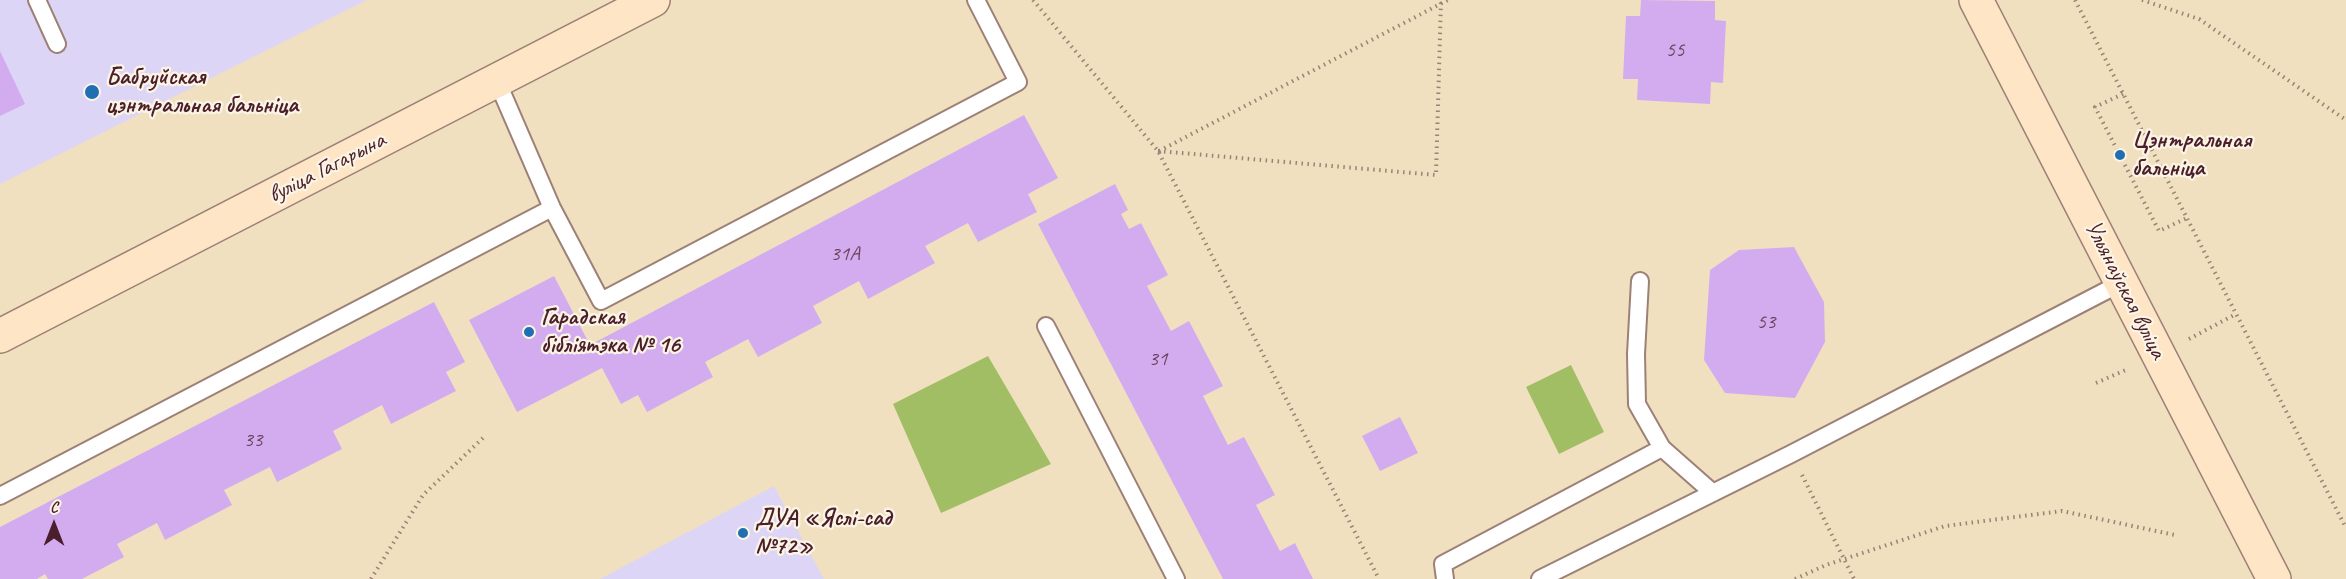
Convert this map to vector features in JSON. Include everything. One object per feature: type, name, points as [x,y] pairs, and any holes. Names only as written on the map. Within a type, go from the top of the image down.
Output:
[{"type":"main road","name":"вуліца Гагарына","points":[[0,336],[653,0]]},
{"type":"main road","name":"Ульянаўская вуліца","points":[[1976,0],[2274,579]]},
{"type":"lane","points":[[37,0],[57,44]]},
{"type":"lane","points":[[497,81],[552,208],[601,301],[1018,82],[976,0]]},
{"type":"lane","points":[[0,496],[552,208]]},
{"type":"lane","points":[[1640,281],[1636,354],[1637,404],[1662,448],[1713,493]]},
{"type":"lane","points":[[1540,579],[1791,454],[2121,283]]},
{"type":"lane","points":[[1046,326],[1176,579]]},
{"type":"lane","points":[[1444,579],[1443,564],[1662,448]]},
{"type":"path","points":[[1034,0],[1158,151],[1379,579]]},
{"type":"path","points":[[1158,151],[1440,2],[1448,0]]},
{"type":"path","points":[[2075,0],[2346,528]]},
{"type":"path","points":[[2142,0],[2199,19],[2346,120]]},
{"type":"path","points":[[1158,151],[1436,175],[1440,2]]},
{"type":"path","points":[[2123,94],[2095,107],[2159,231],[2187,218]]},
{"type":"path","points":[[371,579],[423,495],[485,436]]},
{"type":"path","points":[[1791,454],[1854,579]]},
{"type":"path","points":[[1796,579],[1845,559],[1945,526],[2062,511],[2175,536]]},
{"type":"shaded area","name":"Бабруйская цэнтральная бальніца","points":[[0,0],[367,0],[0,184]]},
{"type":"shaded area","name":"ДУА «Яслі-сад №72»","points":[[774,486],[824,579],[600,579]]},
{"type":"green space","points":[[988,356],[1051,464],[941,513],[893,404]]},
{"type":"green space","points":[[1571,365],[1604,432],[1559,454],[1526,387]]},
{"type":"building","points":[[1641,0],[1715,1],[1715,20],[1726,21],[1723,83],[1711,82],[1710,104],[1637,100],[1638,79],[1623,79],[1626,16],[1640,16]]},
{"type":"building","points":[[0,51],[25,104],[0,116]]},
{"type":"building","points":[[1024,115],[1058,178],[1028,194],[1037,212],[978,242],[968,223],[925,246],[935,263],[868,299],[859,281],[813,306],[822,323],[758,357],[748,339],[705,362],[713,377],[647,412],[638,395],[621,404],[602,368],[517,412],[469,320],[554,276],[590,345]]},
{"type":"building","points":[[1115,184],[1128,210],[1121,214],[1129,229],[1141,223],[1168,275],[1147,286],[1171,331],[1189,321],[1223,386],[1203,396],[1228,445],[1244,437],[1275,495],[1256,505],[1280,551],[1295,543],[1313,579],[1223,579],[1038,224]]},
{"type":"building","points":[[1794,247],[1824,302],[1825,342],[1795,398],[1725,393],[1704,360],[1710,270],[1739,250]]},
{"type":"building","points":[[434,302],[465,362],[446,372],[456,391],[391,424],[382,405],[333,431],[342,449],[277,482],[270,467],[224,490],[232,505],[165,540],[157,523],[117,544],[124,557],[82,579],[48,579],[45,574],[37,579],[0,579],[0,527]]},
{"type":"building","points":[[1400,417],[1418,453],[1380,471],[1362,436]]},
{"type":"place","name":"Бабруйская цэнтральная бальніца","points":[[92,92]]},
{"type":"place","name":"Цэнтральная бальніца","points":[[2120,155]]},
{"type":"place","name":"Гарадская бібліятэка № 16","points":[[529,332]]},
{"type":"place","name":"ДУА «Яслі-сад №72»","points":[[743,533]]}]
